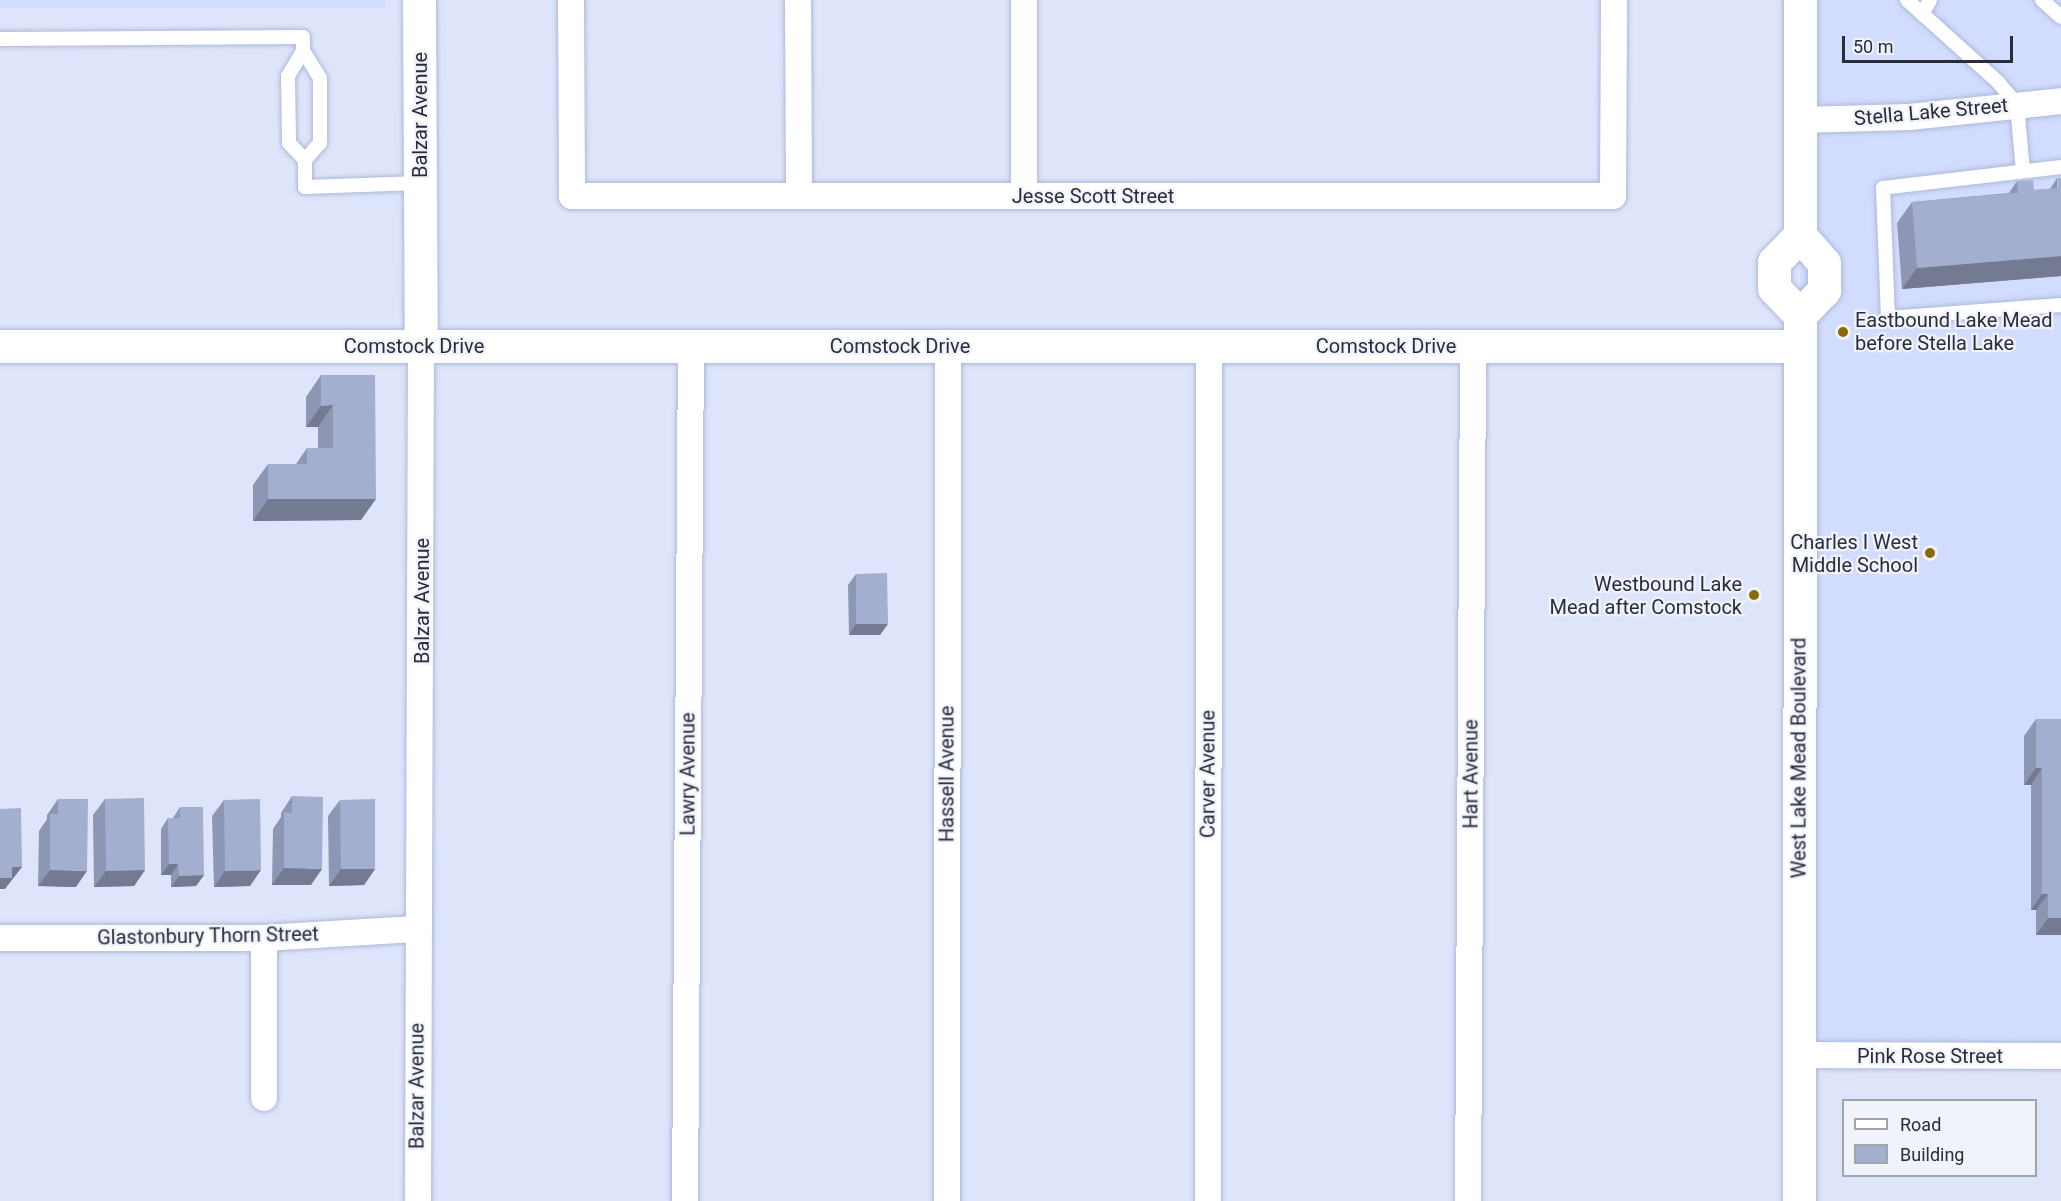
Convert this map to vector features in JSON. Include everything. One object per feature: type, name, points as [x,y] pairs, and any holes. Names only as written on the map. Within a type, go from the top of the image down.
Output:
[{"type":"street","name":"Balzar Avenue","points":[[418,1201],[416,929],[422,777],[419,0]]},
{"type":"street","name":"Jesse Scott Street","points":[[571,0],[572,196],[1613,196],[1614,0]]},
{"type":"street","points":[[798,0],[799,196]]},
{"type":"street","points":[[1024,0],[1024,196]]},
{"type":"street","points":[[1800,0],[1800,235],[1824,263],[1824,290],[1800,330],[1774,288],[1774,262],[1800,235]]},
{"type":"street","name":"Stella Lake Street","points":[[1800,120],[1910,117],[2061,101]]},
{"type":"street","name":"Comstock Drive","points":[[0,346],[1473,346],[1800,330]]},
{"type":"street","name":"West Lake Mead Boulevard","points":[[1799,1201],[1800,330]]},
{"type":"street","name":"Lawry Avenue","points":[[685,1201],[691,346]]},
{"type":"street","name":"Hassell Avenue","points":[[947,1201],[948,346]]},
{"type":"street","name":"Carver Avenue","points":[[1208,1201],[1209,346]]},
{"type":"street","name":"Hart Avenue","points":[[1468,1201],[1473,346]]},
{"type":"street","name":"Glastonbury Thorn Street","points":[[0,938],[264,938],[416,929]]},
{"type":"street","points":[[264,938],[264,1098]]},
{"type":"street","name":"Pink Rose Street","points":[[1799,1055],[2061,1056]]},
{"type":"lane","points":[[1907,0],[1998,82],[2017,105],[2023,171]]},
{"type":"lane","points":[[1922,14],[1930,0]]},
{"type":"lane","points":[[2042,0],[2061,17]]},
{"type":"lane","points":[[0,39],[303,37],[303,51],[288,76],[288,87],[289,143],[305,160]]},
{"type":"lane","points":[[303,51],[320,78],[320,144],[305,160],[305,187],[420,183]]},
{"type":"lane","points":[[2061,167],[1883,188],[1888,318],[2061,304]]},
{"type":"shaded area","points":[[0,0],[385,0],[385,8],[0,8]]},
{"type":"shaded area","name":"Charles I West Middle School","points":[[1801,0],[2061,0],[2061,1056],[1799,1055]]},
{"type":"building","points":[[2057,178],[2061,178],[2061,256],[1917,268],[1912,202],[2018,193],[2017,181],[2033,180],[2034,190],[2058,188]]},
{"type":"building","points":[[321,375],[375,375],[376,499],[268,499],[268,464],[307,464],[307,448],[333,448],[333,405],[321,406]]},
{"type":"building","points":[[887,573],[888,624],[856,624],[856,574]]},
{"type":"building","points":[[2036,719],[2061,719],[2061,918],[2048,918],[2048,894],[2042,894],[2042,768],[2036,768]]},
{"type":"building","points":[[292,796],[323,797],[322,869],[284,868],[284,812],[292,813]]},
{"type":"building","points":[[144,798],[145,870],[106,871],[105,799]]},
{"type":"building","points":[[58,799],[88,799],[87,871],[50,870],[50,814],[58,814]]},
{"type":"building","points":[[260,799],[261,870],[225,871],[224,800]]},
{"type":"building","points":[[375,799],[375,869],[341,869],[340,800]]},
{"type":"building","points":[[180,807],[203,807],[204,875],[179,876],[178,864],[169,864],[168,818],[180,818]]},
{"type":"building","points":[[21,808],[22,867],[12,867],[12,878],[0,878],[0,809]]},
{"type":"place","name":"Eastbound Lake Mead before Stella Lake","points":[[1843,332]]},
{"type":"place","name":"Charles I West Middle School","points":[[1930,553]]},
{"type":"place","name":"Westbound Lake Mead after Comstock","points":[[1754,595]]}]
